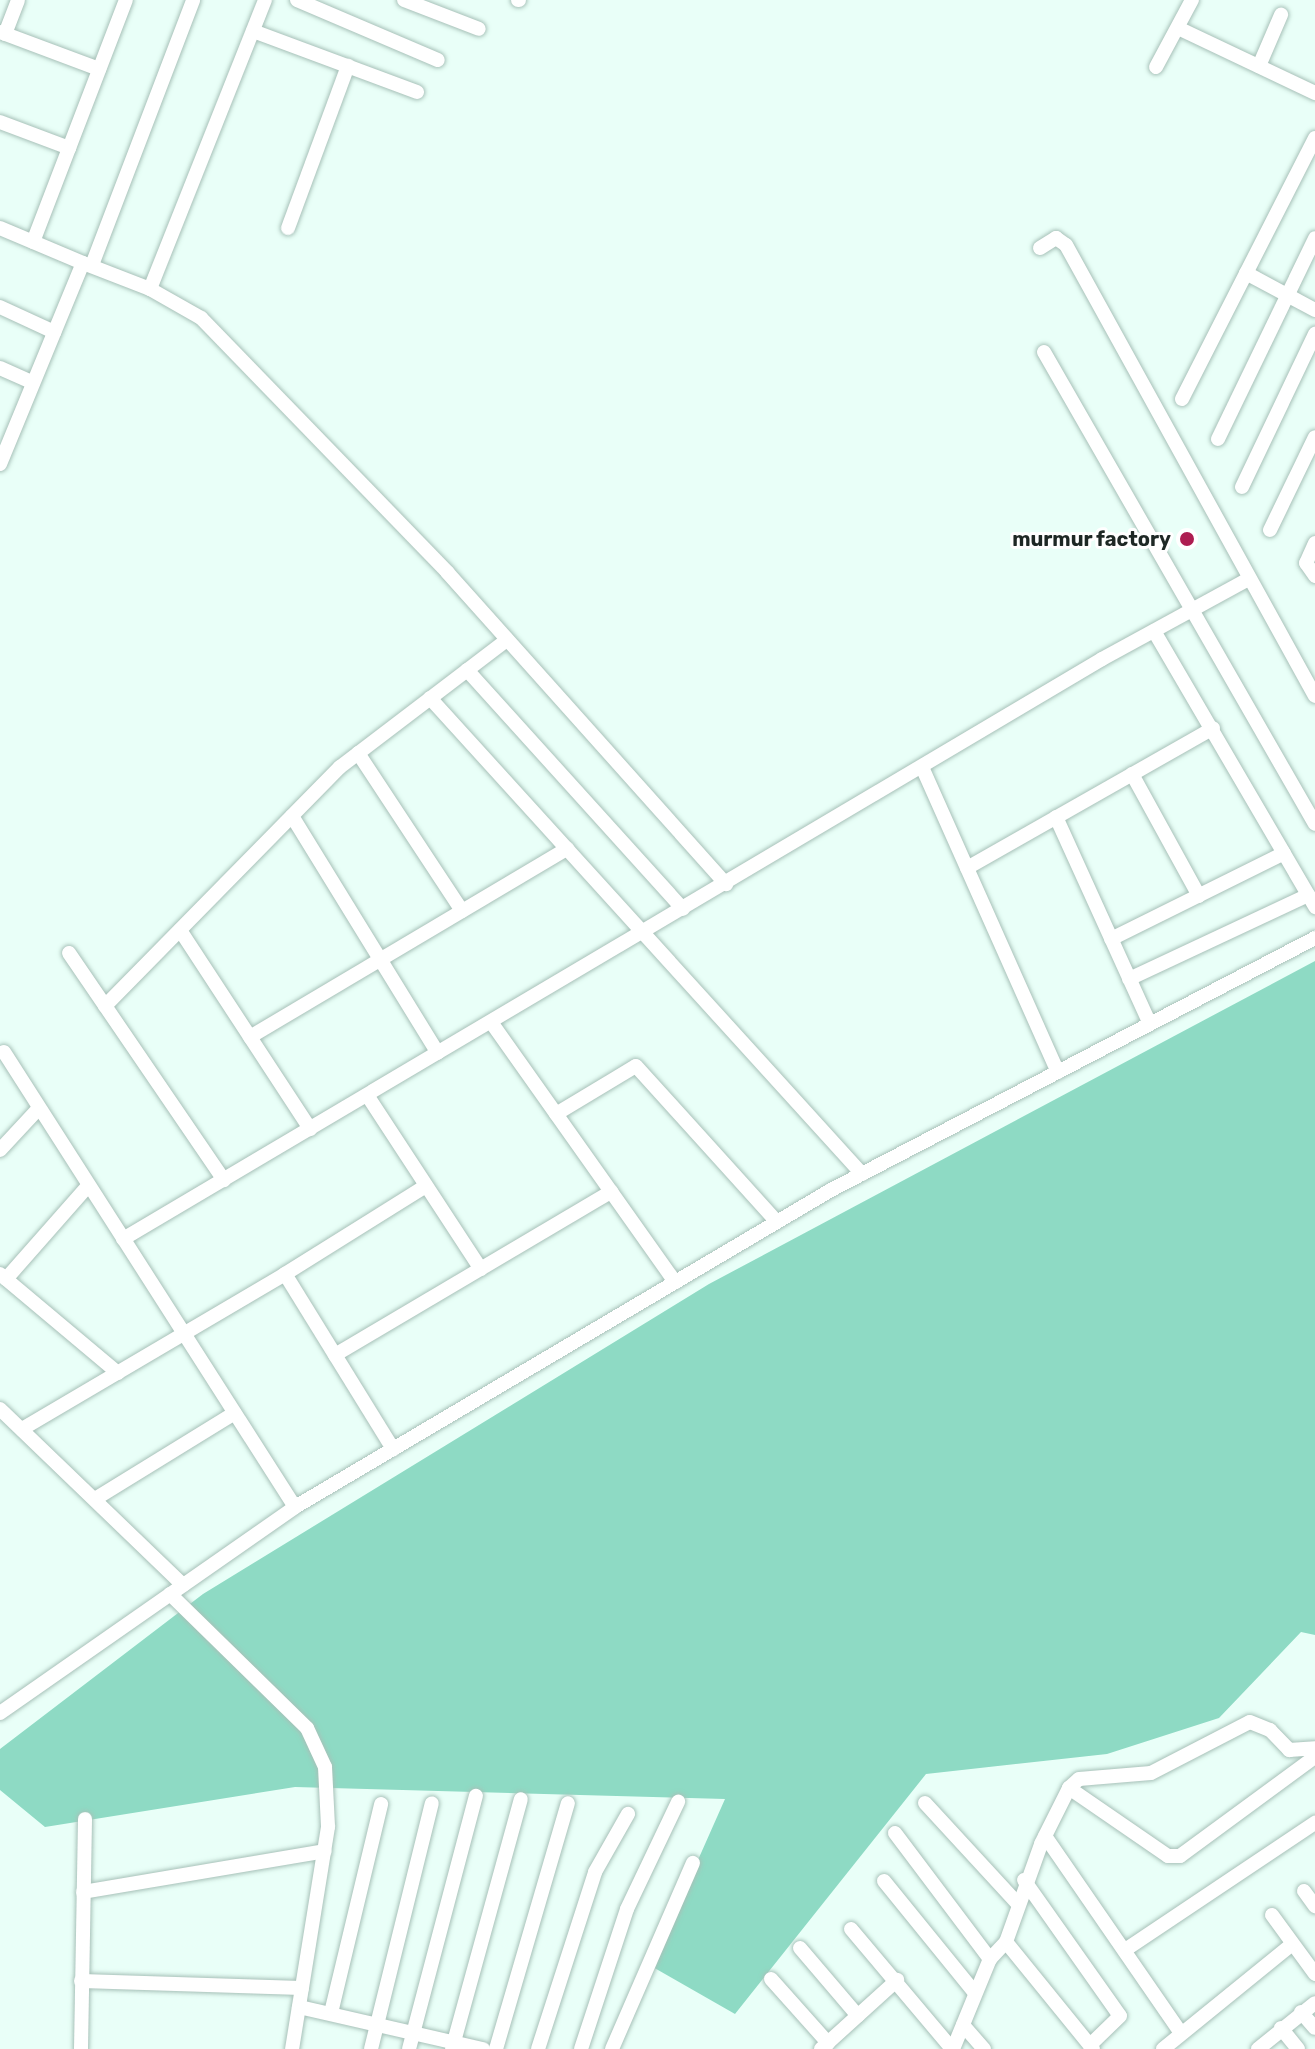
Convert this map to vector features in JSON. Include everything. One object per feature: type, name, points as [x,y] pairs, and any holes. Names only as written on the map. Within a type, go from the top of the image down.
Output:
[{"type":"street","points":[[18,0],[2,33],[99,69]]},
{"type":"street","points":[[33,242],[126,0]]},
{"type":"street","points":[[0,464],[54,332],[88,264],[193,0]]},
{"type":"street","points":[[150,289],[265,0]]},
{"type":"street","points":[[297,0],[438,60]]},
{"type":"street","points":[[404,0],[479,29]]},
{"type":"street","points":[[1156,67],[1192,0]]},
{"type":"street","points":[[1259,66],[1281,15]]},
{"type":"street","points":[[1178,28],[1315,93]]},
{"type":"street","points":[[253,31],[417,92]]},
{"type":"street","points":[[288,228],[348,66]]},
{"type":"street","points":[[0,122],[69,148]]},
{"type":"street","points":[[1182,399],[1315,138]]},
{"type":"street","points":[[0,228],[150,289],[201,318],[507,640],[726,884]]},
{"type":"street","points":[[1040,248],[1056,238],[1066,245],[1315,696]]},
{"type":"street","points":[[1218,439],[1315,238]]},
{"type":"street","points":[[1246,273],[1315,310]]},
{"type":"street","points":[[0,307],[54,332]]},
{"type":"street","points":[[1242,487],[1315,334]]},
{"type":"street","points":[[1044,352],[1315,824]]},
{"type":"street","points":[[0,368],[33,383]]},
{"type":"street","points":[[1270,530],[1315,437]]},
{"type":"street","points":[[1315,543],[1306,563],[1315,576]]},
{"type":"street","points":[[123,1239],[1154,631],[1249,579]]},
{"type":"street","points":[[1129,979],[1312,901],[1154,631]]},
{"type":"street","points":[[105,1006],[358,753],[507,640]]},
{"type":"street","points":[[467,670],[683,909]]},
{"type":"street","points":[[430,698],[862,1174]]},
{"type":"street","points":[[967,868],[1213,728]]},
{"type":"street","points":[[358,753],[462,911]]},
{"type":"street","points":[[922,767],[1058,1072]]},
{"type":"street","points":[[1132,774],[1199,896]]},
{"type":"street","points":[[292,816],[438,1053]]},
{"type":"street","points":[[1056,817],[1150,1024]]},
{"type":"street","points":[[250,1037],[567,849]]},
{"type":"street","points":[[1111,939],[1284,853]]},
{"type":"street","points":[[180,930],[310,1129]]},
{"type":"street","points":[[0,1713],[295,1507],[675,1282],[862,1174],[1315,938]]},
{"type":"street","points":[[69,953],[224,1180]]},
{"type":"street","points":[[491,1022],[675,1282]]},
{"type":"street","points":[[4,1052],[295,1507]]},
{"type":"street","points":[[556,1114],[636,1066],[777,1222]]},
{"type":"street","points":[[367,1095],[481,1269]]},
{"type":"street","points":[[0,1150],[39,1108]]},
{"type":"street","points":[[89,1185],[3,1277],[118,1373]]},
{"type":"street","points":[[22,1429],[285,1274],[426,1186]]},
{"type":"street","points":[[335,1355],[611,1192]]},
{"type":"street","points":[[285,1274],[393,1449]]},
{"type":"street","points":[[0,1409],[183,1585]]},
{"type":"street","points":[[95,1499],[235,1413]]},
{"type":"street","points":[[170,1594],[307,1728],[325,1767],[325,1851],[292,2049]]},
{"type":"street","points":[[851,1929],[952,2049],[990,1959],[1006,1942],[1024,1880],[1069,1788],[1079,1779],[1159,1771],[1172,1758],[1198,1751],[1250,1722],[1270,1730],[1289,1750],[1315,1748]]},
{"type":"street","points":[[1069,1788],[1168,1856],[1180,1856],[1315,1757]]},
{"type":"street","points":[[409,2049],[476,1796]]},
{"type":"street","points":[[454,2044],[521,1799]]},
{"type":"street","points":[[581,2049],[627,1909],[678,1802]]},
{"type":"street","points":[[371,2049],[432,1803]]},
{"type":"street","points":[[496,2049],[568,1803]]},
{"type":"street","points":[[925,1803],[1018,1904]]},
{"type":"street","points":[[331,2013],[381,1804]]},
{"type":"street","points":[[538,2049],[595,1872],[628,1814]]},
{"type":"street","points":[[81,2049],[85,1819]]},
{"type":"street","points":[[1125,1950],[1315,1823]]},
{"type":"street","points":[[895,1833],[990,1959]]},
{"type":"street","points":[[1045,1836],[1181,2033]]},
{"type":"street","points":[[83,1892],[325,1851]]},
{"type":"street","points":[[612,2049],[693,1863]]},
{"type":"street","points":[[1006,1942],[1092,2047],[1120,2016],[1024,1880]]},
{"type":"street","points":[[884,1881],[975,1993]]},
{"type":"street","points":[[1304,1891],[1315,1906]]},
{"type":"street","points":[[1272,1915],[1315,1974]]},
{"type":"street","points":[[1163,2049],[1292,1944]]},
{"type":"street","points":[[800,1948],[858,2016]]},
{"type":"street","points":[[771,1979],[824,2046],[897,1980]]},
{"type":"street","points":[[81,1981],[302,1988]]},
{"type":"street","points":[[1258,2049],[1315,2003]]},
{"type":"street","points":[[299,2007],[414,2030],[454,2044],[483,2049]]},
{"type":"street","points":[[1301,2012],[1315,2028]]},
{"type":"street","points":[[963,2025],[984,2049]]},
{"type":"street","points":[[1281,2028],[1298,2049]]},
{"type":"green space","points":[[1315,961],[1315,1635],[1301,1632],[1219,1718],[1107,1754],[926,1774],[735,2014],[651,1966],[725,1799],[295,1787],[45,1827],[0,1790],[0,1749],[203,1594],[709,1284]]},
{"type":"place","name":"murmur factory","points":[[1187,539]]}]
